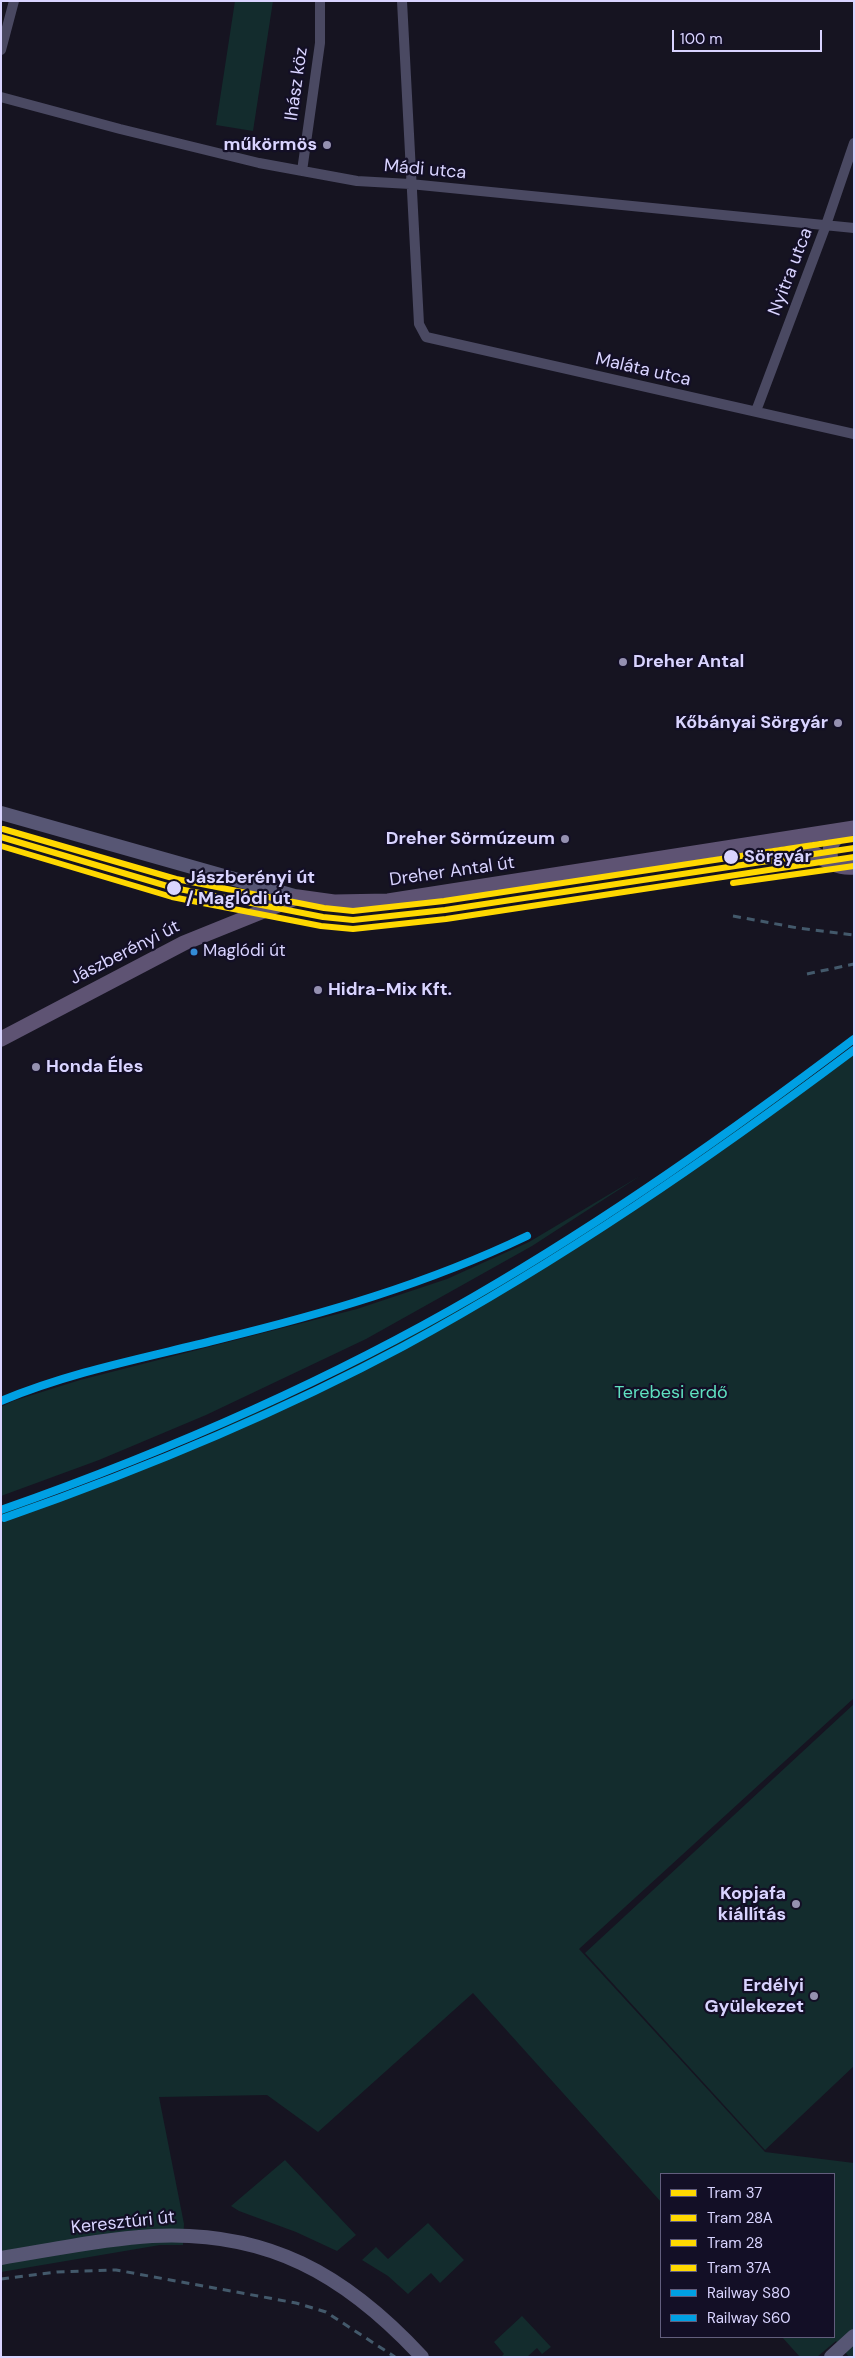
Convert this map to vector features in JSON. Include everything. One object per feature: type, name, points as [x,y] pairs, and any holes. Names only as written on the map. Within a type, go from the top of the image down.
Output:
[{"type":"main road","points":[[1,813],[298,897]]},
{"type":"main road","points":[[832,864],[828,850],[831,843],[836,836],[852,829]]},
{"type":"main road","name":"Dreher Antal út","points":[[298,897],[334,902],[388,901],[852,829]]},
{"type":"main road","points":[[788,839],[805,846],[832,864],[840,867],[854,867]]},
{"type":"main road","name":"Jászberényi út","points":[[1,1039],[184,943],[298,897]]},
{"type":"main road","name":"Keresztúri út","points":[[1,2258],[150,2236],[215,2237],[248,2243],[285,2256],[338,2283],[379,2313],[422,2357]]},
{"type":"main road","points":[[831,2357],[854,2336]]},
{"type":"street","points":[[1,50],[14,1]]},
{"type":"street","name":"Ihász köz","points":[[302,171],[320,44],[320,1]]},
{"type":"street","points":[[402,1],[410,184]]},
{"type":"street","name":"Mádi utca","points":[[1,96],[202,150],[357,182],[410,184],[854,228]]},
{"type":"street","name":"Nyitra utca","points":[[756,411],[826,225],[854,143]]},
{"type":"street","name":"Maláta utca","points":[[410,184],[419,324],[426,337],[854,434]]},
{"type":"green space","points":[[235,1],[273,1],[253,131],[216,125]]},
{"type":"green space","name":"Terebesi erdő","points":[[854,1046],[854,1698],[579,1949],[765,2152],[854,2163],[854,2357],[849,2357],[836,2341],[817,2357],[800,2357],[783,2338],[835,2338],[835,2173],[660,2173],[660,2201],[473,1993],[318,2132],[267,2095],[159,2097],[184,2224],[183,2245],[160,2245],[1,2272],[1,1513],[78,1489],[165,1454],[318,1385],[390,1348],[541,1261],[650,1192]]},
{"type":"green space","points":[[640,1176],[532,1246],[366,1339],[206,1415],[99,1460],[1,1496],[1,1407],[13,1401],[80,1380],[357,1309],[447,1279],[529,1242]]},
{"type":"green space","points":[[854,1704],[854,2066],[765,2150],[585,1953]]},
{"type":"green space","points":[[285,2160],[356,2235],[337,2251],[231,2206]]},
{"type":"green space","points":[[428,2223],[464,2260],[440,2283],[431,2273],[408,2294],[388,2276],[362,2260],[376,2247],[388,2259]]},
{"type":"green space","points":[[522,2316],[551,2347],[542,2354],[537,2348],[527,2357],[501,2357],[504,2354],[494,2342]]},
{"type":"railway","points":[[733,916],[798,928],[854,935]]},
{"type":"railway","points":[[807,974],[854,964]]},
{"type":"railway","points":[[1,2279],[57,2272],[116,2270],[296,2303],[326,2312],[395,2357]]},
{"type":"tram line","name":"28","points":[[3,829],[176,879],[324,908],[353,911],[444,901],[853,839]]},
{"type":"tram line","name":"37","points":[[1,837],[174,888],[323,917],[353,920],[445,910],[854,848]]},
{"type":"tram line","name":"28A","points":[[1,846],[172,897],[321,926],[353,929],[446,919],[854,857]]},
{"type":"tram line","name":"37A","points":[[733,883],[854,866]]},
{"type":"rail line","name":"S80","points":[[1,1510],[124,1464],[244,1414],[303,1387],[418,1328],[524,1267],[621,1205],[716,1140],[854,1039]]},
{"type":"rail line","name":"S60","points":[[4,1518],[106,1481],[207,1440],[306,1395],[404,1346],[521,1279],[578,1243],[745,1130],[854,1050]]},
{"type":"rail line","name":"S80","points":[[1,1401],[80,1374],[296,1320],[374,1296],[451,1269],[527,1236]]},
{"type":"place","name":"műkörmös","points":[[327,145]]},
{"type":"place","name":"Dreher Antal","points":[[623,662]]},
{"type":"place","name":"Kőbányai Sörgyár","points":[[838,723]]},
{"type":"place","name":"Dreher Sörmúzeum","points":[[565,839]]},
{"type":"place","name":"Sörgyár","points":[[731,857]]},
{"type":"place","name":"Jászberényi út / Maglódi út","points":[[174,888]]},
{"type":"place","name":"Maglódi út","points":[[194,952]]},
{"type":"place","name":"Hidra-Mix Kft.","points":[[318,990]]},
{"type":"place","name":"Honda Éles","points":[[36,1067]]},
{"type":"place","name":"Kopjafa kiállítás","points":[[796,1904]]},
{"type":"place","name":"Erdélyi Gyülekezet","points":[[814,1996]]}]
